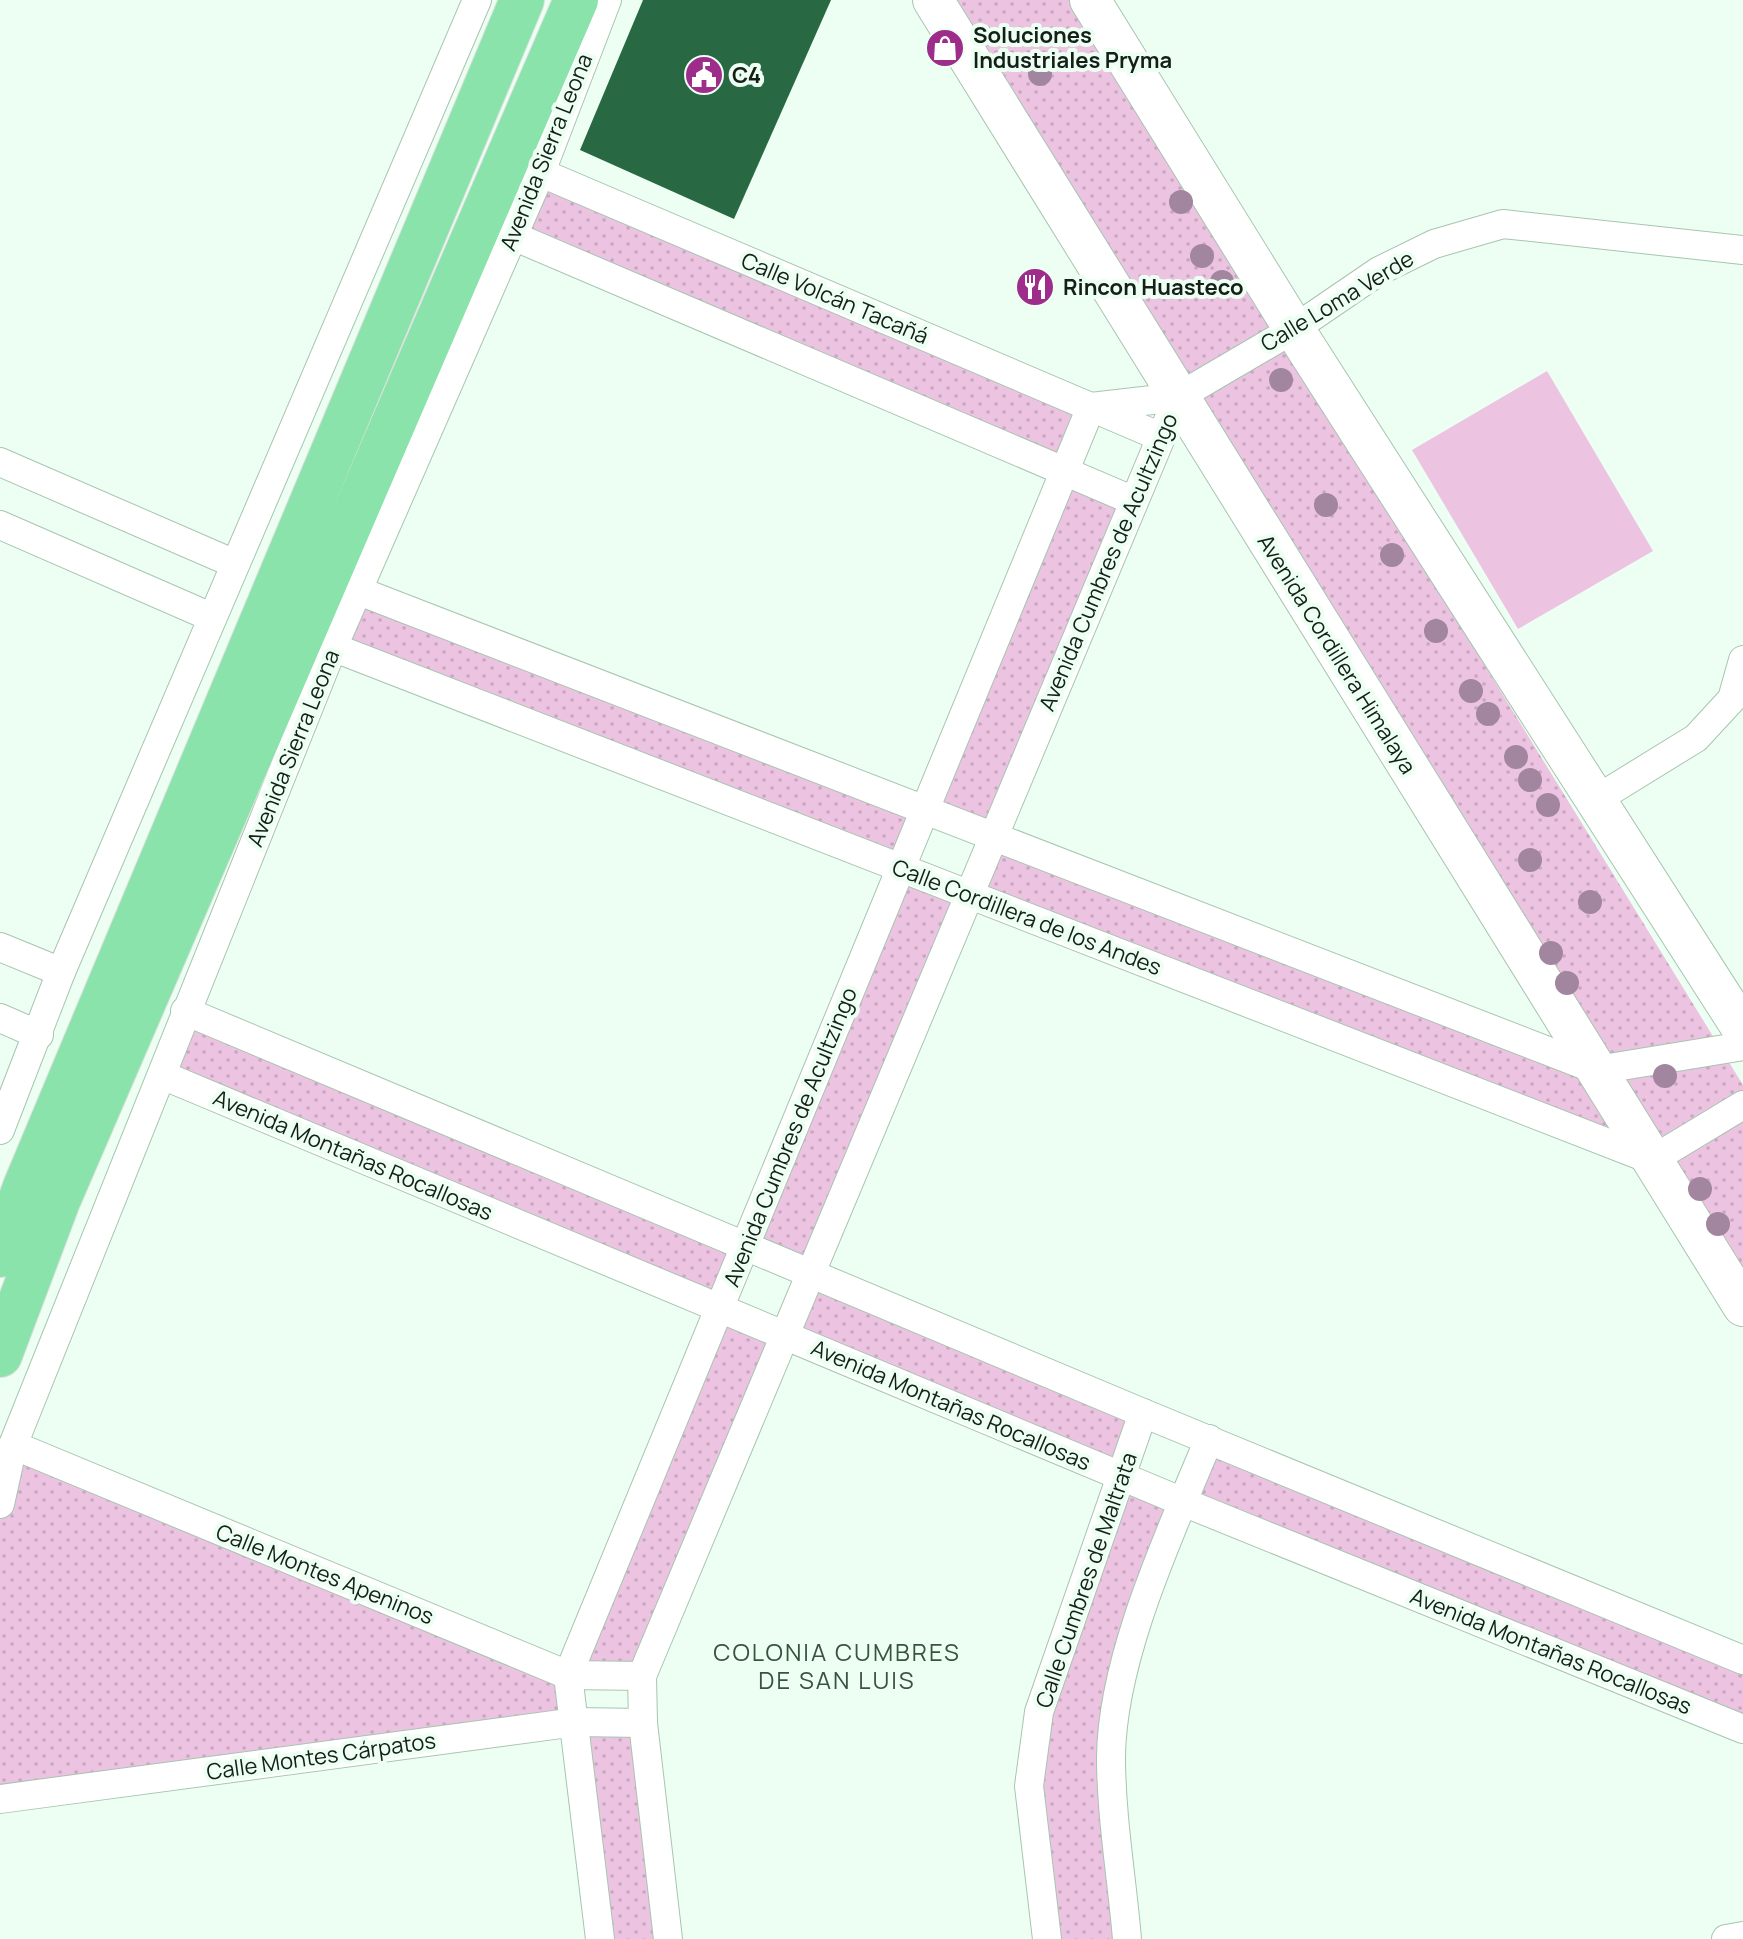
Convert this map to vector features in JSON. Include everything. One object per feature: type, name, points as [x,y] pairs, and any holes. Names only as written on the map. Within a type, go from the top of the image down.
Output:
[{"type":"highway","points":[[0,1243],[522,0]]},
{"type":"highway","name":"Avenida Sierra Leona","points":[[0,1355],[58,1201],[318,641],[525,165],[576,0]]},
{"type":"highway","points":[[0,1255],[25,1187]]},
{"type":"main road","name":"Avenida Cordillera Himalaya","points":[[933,0],[1743,1306]]},
{"type":"main road","points":[[1090,0],[1294,329],[1743,1030]]},
{"type":"street","points":[[0,1130],[61,972],[477,0]]},
{"type":"street","name":"Avenida Sierra Leona","points":[[0,1504],[13,1445],[162,1075],[318,641],[359,591],[513,236],[525,165],[607,0]]},
{"type":"street","name":"Calle Volcán Tacañá","points":[[525,165],[1161,437]]},
{"type":"street","name":"Calle Loma Verde","points":[[1178,397],[1294,329],[1379,271],[1434,244],[1503,224],[1743,250]]},
{"type":"street","points":[[513,236],[1134,501]]},
{"type":"street","name":"Avenida Cumbres de Acultzingo","points":[[568,1675],[1091,407],[1178,397],[642,1676],[643,1723],[668,1939]]},
{"type":"street","points":[[0,462],[235,564]]},
{"type":"street","points":[[0,525],[211,617]]},
{"type":"street","points":[[359,591],[1597,1070],[1743,1046]]},
{"type":"street","name":"Calle Cordillera de los Andes","points":[[318,641],[1652,1160]]},
{"type":"street","points":[[1597,799],[1696,738],[1732,699],[1743,660]]},
{"type":"street","points":[[0,947],[61,972]]},
{"type":"street","points":[[185,1011],[1143,1413],[1743,1660]]},
{"type":"street","points":[[0,1018],[39,1035]]},
{"type":"street","name":"Avenida Montañas Rocallosas","points":[[162,1075],[1121,1477],[1743,1729]]},
{"type":"street","points":[[1652,1160],[1743,1105]]},
{"type":"street","name":"Calle Cumbres de Maltrata","points":[[1047,1939],[1029,1786],[1039,1712],[1143,1413]]},
{"type":"street","points":[[1127,1939],[1111,1758],[1116,1699],[1137,1626],[1209,1439]]},
{"type":"street","name":"Calle Montes Apeninos","points":[[13,1445],[568,1675],[642,1676]]},
{"type":"street","points":[[568,1675],[600,1939]]},
{"type":"street","name":"Calle Montes Cárpatos","points":[[0,1799],[576,1722],[643,1723]]},
{"type":"street","points":[[1726,1939],[1743,1936]]},
{"type":"shaded area","points":[[950,0],[1075,0],[1743,1085],[1743,1286]]},
{"type":"shaded area","points":[[541,172],[1091,407],[1064,472],[513,236]]},
{"type":"shaded area","points":[[1547,371],[1653,551],[1518,629],[1412,450]]},
{"type":"shaded area","points":[[1064,472],[1134,501],[994,837],[1597,1070],[1652,1160],[970,895],[811,1273],[745,1246],[720,1308],[785,1335],[642,1676],[569,1675],[577,1722],[643,1723],[668,1939],[600,1939],[576,1723],[0,1799],[0,1504],[13,1445],[568,1675],[719,1309],[162,1075],[185,1011],[745,1245],[901,868],[333,647],[359,591],[925,810]],"holes":[[[925,810],[993,837],[969,894],[901,867]]]},
{"type":"shaded area","points":[[811,1273],[1143,1413],[1121,1476],[1183,1502],[1209,1439],[1743,1660],[1743,1729],[1183,1503],[1116,1699],[1127,1939],[1047,1939],[1029,1786],[1121,1477],[785,1335]]},
{"type":"building","name":"C4","points":[[643,0],[831,0],[734,219],[580,150]]},
{"type":"place","name":"Soluciones Industriales Pryma","points":[[945,48]]},
{"type":"place","name":"C4","points":[[704,75]]},
{"type":"place","name":"Rincon Huasteco","points":[[1035,287]]},
{"type":"district","name":"COLONIA CUMBRES DE SAN LUIS","points":[[837,1667]]}]
